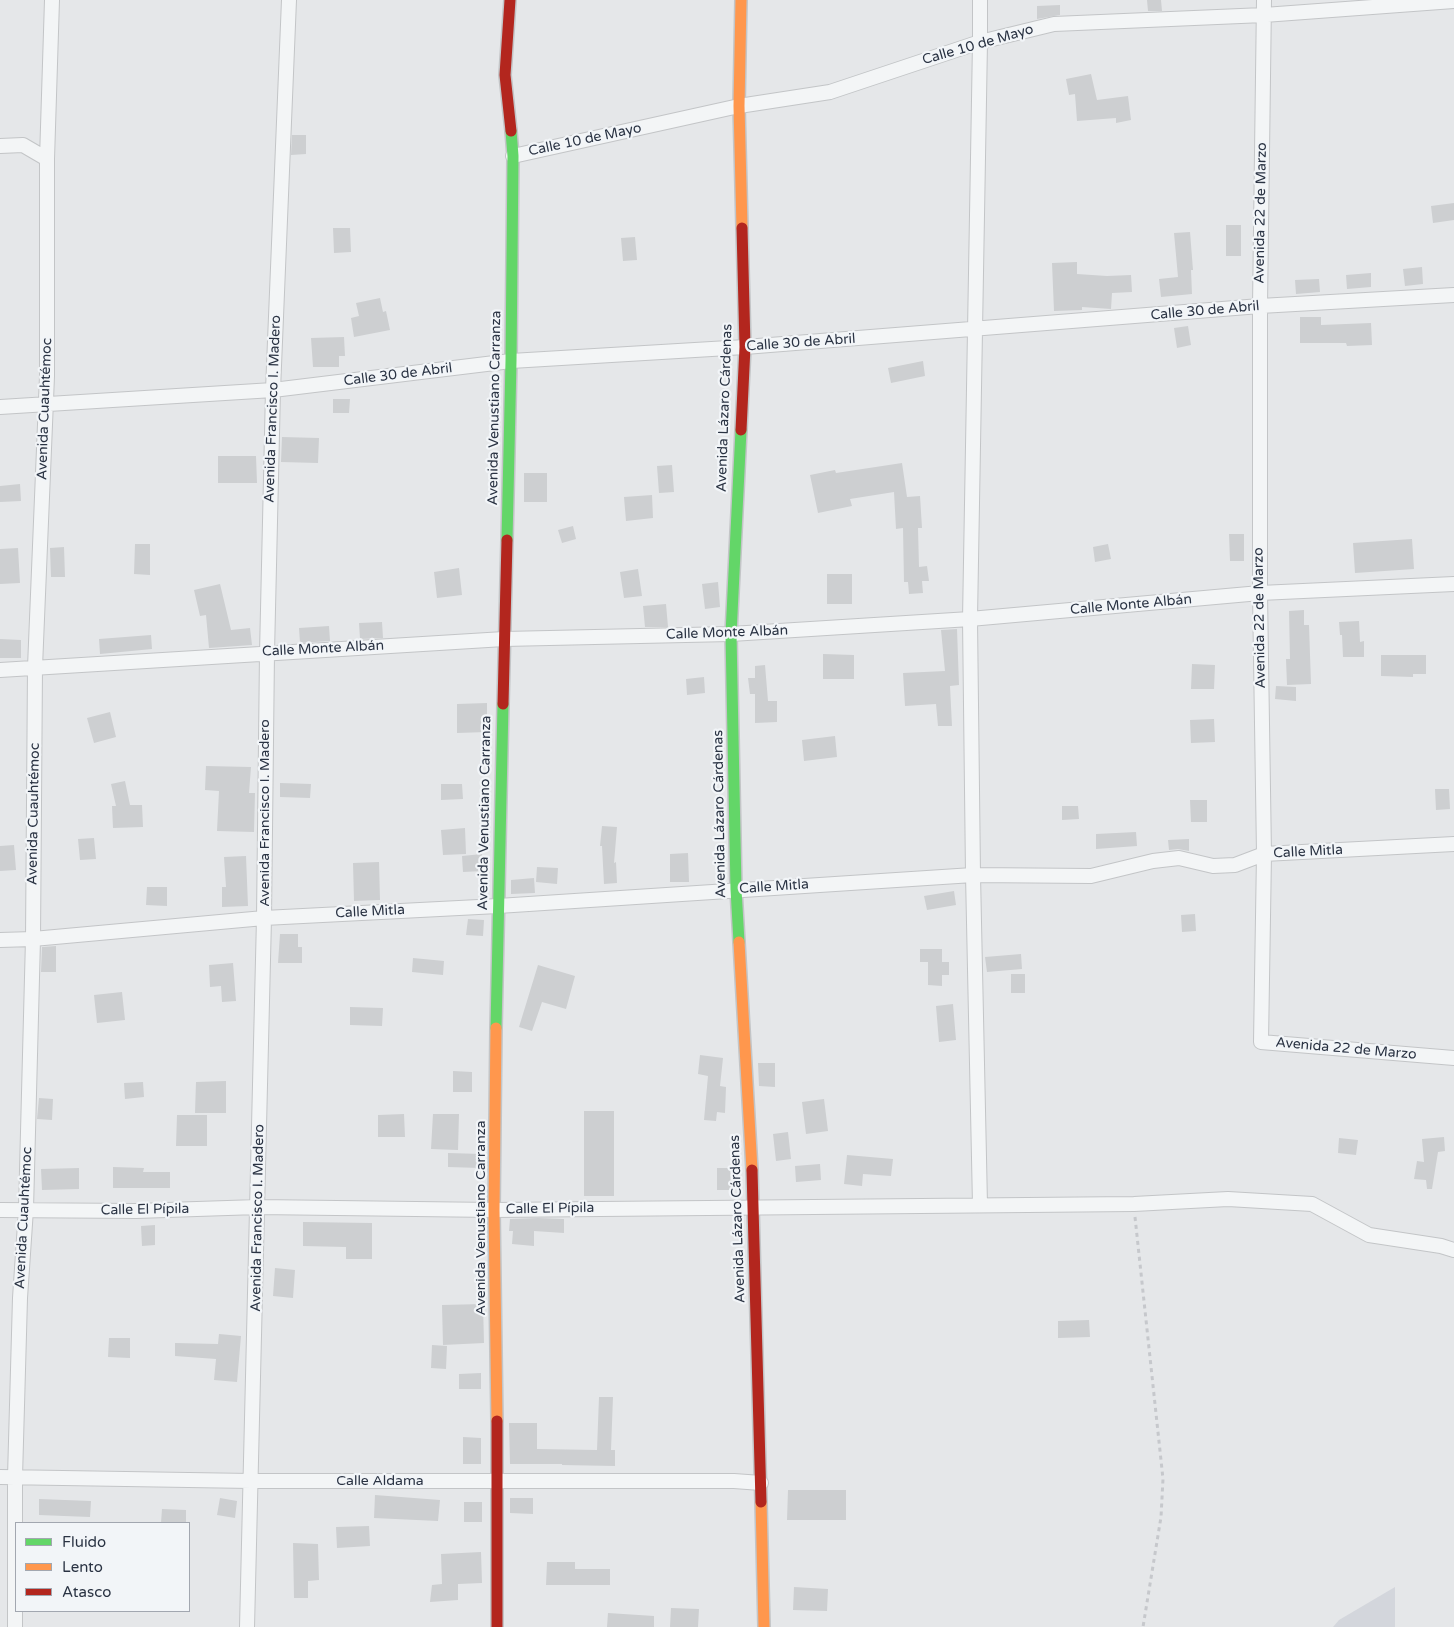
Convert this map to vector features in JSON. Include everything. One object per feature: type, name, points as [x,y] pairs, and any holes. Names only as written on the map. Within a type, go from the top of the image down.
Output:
[{"type":"street","name":"Avenida Cuauhtémoc","points":[[15,1627],[15,1477],[20,1298],[26,1209],[33,939],[35,667],[46,404],[47,159],[52,0]]},
{"type":"street","name":"Avenida Francisco I. Madero","points":[[247,1627],[258,1207],[273,390],[289,0]]},
{"type":"street","name":"Avenida Venustiano Carranza","points":[[498,1627],[494,1210],[498,906],[512,361],[513,156],[505,75],[510,0]]},
{"type":"street","name":"Avenida Lázaro Cárdenas","points":[[741,0],[739,106],[745,347],[730,634],[736,889],[754,1207],[764,1627]]},
{"type":"street","points":[[980,0],[970,620],[980,1205]]},
{"type":"street","name":"Avenida 22 de Marzo","points":[[1264,0],[1260,306],[1260,593],[1264,854],[1261,1042],[1454,1058]]},
{"type":"street","name":"Calle 10 de Mayo","points":[[513,156],[739,106],[830,92],[980,42],[1054,24],[1264,15],[1454,1]]},
{"type":"street","points":[[0,146],[23,145],[47,159]]},
{"type":"street","name":"Calle 30 de Abril","points":[[0,406],[273,390],[512,361],[745,347],[1260,306],[1454,295]]},
{"type":"street","name":"Calle Monte Albán","points":[[0,670],[504,639],[730,634],[970,620],[1260,593],[1454,584]]},
{"type":"street","name":"Calle Mitla","points":[[0,940],[33,939],[264,918],[498,906],[973,875],[1091,876],[1153,861],[1179,858],[1213,866],[1235,865],[1264,854],[1454,844]]},
{"type":"street","name":"Calle El Pípila","points":[[0,1210],[136,1211],[258,1207],[494,1210],[1134,1204],[1228,1199],[1312,1204],[1369,1235],[1440,1246],[1454,1250]]},
{"type":"street","name":"Calle Aldama","points":[[0,1477],[251,1481],[734,1481],[761,1483]]},
{"type":"path","points":[[1134,1204],[1163,1479],[1161,1517],[1143,1627]]},
{"type":"shaded area","points":[[1395,1587],[1395,1627],[1333,1627],[1339,1620]]},
{"type":"building","points":[[1147,0],[1161,0],[1162,11],[1148,11]]},
{"type":"building","points":[[1060,5],[1060,15],[1037,19],[1037,6]]},
{"type":"building","points":[[1091,74],[1097,100],[1128,96],[1131,120],[1116,123],[1116,118],[1077,121],[1075,94],[1069,95],[1066,79]]},
{"type":"building","points":[[292,135],[306,135],[306,154],[291,155]]},
{"type":"building","points":[[1454,203],[1454,220],[1433,223],[1431,206]]},
{"type":"building","points":[[1226,225],[1241,225],[1241,256],[1226,256]]},
{"type":"building","points":[[333,228],[350,228],[351,252],[334,253]]},
{"type":"building","points":[[1190,232],[1193,270],[1191,270],[1192,294],[1161,297],[1159,279],[1178,277],[1174,233]]},
{"type":"building","points":[[635,237],[637,260],[623,261],[621,238]]},
{"type":"building","points":[[1077,262],[1077,274],[1131,275],[1132,292],[1112,293],[1111,309],[1082,307],[1082,310],[1054,311],[1052,263]]},
{"type":"building","points":[[1422,267],[1423,284],[1405,286],[1403,269]]},
{"type":"building","points":[[1371,273],[1371,287],[1347,289],[1346,275]]},
{"type":"building","points":[[1319,279],[1320,292],[1296,294],[1295,280]]},
{"type":"building","points":[[380,298],[383,312],[386,311],[390,330],[354,337],[351,318],[359,316],[356,303]]},
{"type":"building","points":[[1300,317],[1321,317],[1321,325],[1371,323],[1372,345],[1347,346],[1346,343],[1300,343]]},
{"type":"building","points":[[1188,326],[1191,345],[1177,348],[1174,328]]},
{"type":"building","points":[[344,337],[345,356],[339,356],[339,367],[313,367],[311,338]]},
{"type":"building","points":[[923,361],[925,376],[891,383],[888,368]]},
{"type":"building","points":[[333,399],[350,399],[349,413],[333,413]]},
{"type":"building","points":[[282,437],[319,438],[318,463],[281,462]]},
{"type":"building","points":[[218,456],[256,456],[257,483],[218,483]]},
{"type":"building","points":[[902,463],[907,497],[920,496],[922,528],[918,528],[919,567],[927,566],[929,581],[922,581],[923,593],[909,594],[908,582],[904,582],[903,528],[896,529],[894,492],[850,499],[852,506],[818,513],[810,475],[835,470],[836,473]]},
{"type":"building","points":[[672,465],[674,492],[659,493],[657,466]]},
{"type":"building","points":[[524,473],[547,473],[547,502],[524,502]]},
{"type":"building","points":[[20,484],[21,501],[0,502],[0,486]]},
{"type":"building","points":[[652,495],[653,518],[626,521],[624,497]]},
{"type":"building","points":[[573,526],[576,539],[562,543],[558,530]]},
{"type":"building","points":[[1229,534],[1244,534],[1244,561],[1230,561]]},
{"type":"building","points":[[1412,539],[1414,569],[1355,573],[1353,543]]},
{"type":"building","points":[[135,544],[150,544],[150,575],[134,574]]},
{"type":"building","points":[[1108,544],[1111,559],[1095,562],[1093,547]]},
{"type":"building","points":[[64,547],[65,577],[51,577],[50,548]]},
{"type":"building","points":[[18,548],[20,583],[0,584],[0,549]]},
{"type":"building","points":[[459,568],[462,595],[437,598],[434,572]]},
{"type":"building","points":[[638,569],[642,596],[624,598],[620,572]]},
{"type":"building","points":[[827,574],[852,574],[852,604],[827,604]]},
{"type":"building","points":[[718,582],[720,607],[705,609],[702,584]]},
{"type":"building","points":[[220,584],[231,630],[250,628],[252,645],[209,648],[206,615],[200,616],[194,590]]},
{"type":"building","points":[[666,604],[668,627],[645,627],[643,606]]},
{"type":"building","points":[[1304,610],[1304,625],[1309,625],[1311,684],[1287,685],[1286,659],[1290,659],[1289,611]]},
{"type":"building","points":[[1359,621],[1360,642],[1364,641],[1364,657],[1343,657],[1342,635],[1340,635],[1339,622]]},
{"type":"building","points":[[382,622],[383,638],[360,639],[359,623]]},
{"type":"building","points":[[329,626],[330,641],[300,643],[299,628]]},
{"type":"building","points":[[957,629],[959,685],[950,686],[952,726],[938,726],[936,704],[905,706],[903,673],[945,671],[941,630]]},
{"type":"building","points":[[151,635],[152,649],[100,654],[99,639]]},
{"type":"building","points":[[0,639],[21,640],[21,658],[0,658]]},
{"type":"building","points":[[823,654],[854,655],[854,679],[823,679]]},
{"type":"building","points":[[1381,655],[1426,655],[1426,674],[1413,674],[1413,677],[1381,676]]},
{"type":"building","points":[[1192,664],[1215,665],[1214,689],[1191,689]]},
{"type":"building","points":[[765,665],[768,701],[777,701],[777,722],[755,723],[755,694],[750,694],[748,678],[755,678],[755,666]]},
{"type":"building","points":[[704,677],[705,693],[687,695],[686,679]]},
{"type":"building","points":[[1276,686],[1296,687],[1296,701],[1275,699]]},
{"type":"building","points":[[487,703],[487,732],[457,733],[457,704]]},
{"type":"building","points":[[110,712],[116,737],[94,743],[87,718]]},
{"type":"building","points":[[1214,719],[1215,742],[1191,743],[1190,720]]},
{"type":"building","points":[[835,736],[837,757],[804,761],[802,740]]},
{"type":"building","points":[[206,766],[251,767],[249,793],[255,793],[254,832],[217,831],[219,791],[205,790]]},
{"type":"building","points":[[125,781],[130,805],[142,805],[143,827],[113,828],[112,806],[116,806],[111,784]]},
{"type":"building","points":[[280,783],[311,784],[310,798],[280,797]]},
{"type":"building","points":[[441,784],[462,784],[463,799],[441,800]]},
{"type":"building","points":[[1435,789],[1449,789],[1450,809],[1436,810]]},
{"type":"building","points":[[1190,800],[1207,800],[1207,822],[1191,822]]},
{"type":"building","points":[[1062,806],[1078,806],[1079,819],[1062,820]]},
{"type":"building","points":[[602,826],[617,827],[614,863],[616,862],[617,883],[604,884],[602,846],[600,846]]},
{"type":"building","points":[[465,828],[466,854],[443,855],[441,830]]},
{"type":"building","points":[[1136,832],[1137,846],[1096,849],[1096,834]]},
{"type":"building","points":[[94,838],[96,859],[80,860],[78,839]]},
{"type":"building","points":[[1189,839],[1189,851],[1169,850],[1168,840]]},
{"type":"building","points":[[14,845],[16,870],[0,871],[0,846]]},
{"type":"building","points":[[688,853],[689,882],[670,882],[670,854]]},
{"type":"building","points":[[482,854],[483,871],[463,872],[462,856]]},
{"type":"building","points":[[246,856],[248,906],[222,907],[222,887],[226,887],[224,857]]},
{"type":"building","points":[[379,862],[380,900],[354,901],[353,863]]},
{"type":"building","points":[[537,867],[558,868],[557,884],[536,882]]},
{"type":"building","points":[[534,878],[535,893],[511,894],[511,880]]},
{"type":"building","points":[[147,887],[167,887],[167,906],[146,905]]},
{"type":"building","points":[[954,891],[956,905],[927,910],[924,896]]},
{"type":"building","points":[[1195,914],[1196,931],[1182,932],[1181,915]]},
{"type":"building","points":[[468,919],[484,920],[483,936],[466,935]]},
{"type":"building","points":[[280,934],[298,934],[298,947],[302,947],[302,963],[278,963]]},
{"type":"building","points":[[56,946],[56,972],[41,972],[42,947]]},
{"type":"building","points":[[920,949],[942,949],[942,962],[949,962],[949,975],[942,975],[942,986],[928,985],[928,962],[920,962]]},
{"type":"building","points":[[1021,954],[1022,969],[987,972],[985,957]]},
{"type":"building","points":[[413,958],[444,961],[443,975],[412,972]]},
{"type":"building","points":[[233,963],[236,1001],[222,1002],[221,986],[210,987],[209,965]]},
{"type":"building","points":[[538,965],[575,976],[566,1009],[542,1002],[532,1031],[519,1027]]},
{"type":"building","points":[[1011,974],[1025,974],[1025,993],[1011,993]]},
{"type":"building","points":[[122,992],[125,1020],[97,1023],[94,995]]},
{"type":"building","points":[[953,1004],[956,1040],[939,1042],[936,1006]]},
{"type":"building","points":[[350,1007],[383,1008],[382,1026],[350,1025]]},
{"type":"building","points":[[700,1055],[723,1058],[720,1086],[726,1087],[725,1113],[717,1112],[716,1121],[704,1120],[708,1076],[698,1074]]},
{"type":"building","points":[[758,1063],[775,1063],[775,1087],[759,1086]]},
{"type":"building","points":[[453,1071],[472,1072],[472,1092],[453,1092]]},
{"type":"building","points":[[226,1081],[226,1113],[195,1113],[196,1082]]},
{"type":"building","points":[[143,1082],[144,1097],[125,1099],[124,1083]]},
{"type":"building","points":[[39,1098],[53,1099],[52,1120],[37,1119]]},
{"type":"building","points":[[824,1099],[828,1131],[806,1134],[802,1102]]},
{"type":"building","points":[[584,1111],[614,1111],[614,1196],[584,1196]]},
{"type":"building","points":[[404,1114],[405,1137],[378,1137],[378,1115]]},
{"type":"building","points":[[433,1114],[459,1114],[458,1150],[431,1149]]},
{"type":"building","points":[[177,1115],[207,1115],[207,1146],[176,1146]]},
{"type":"building","points":[[788,1132],[791,1159],[776,1161],[773,1134]]},
{"type":"building","points":[[1444,1137],[1445,1151],[1438,1152],[1432,1189],[1427,1189],[1426,1180],[1414,1179],[1417,1161],[1424,1162],[1422,1139]]},
{"type":"building","points":[[1339,1138],[1358,1140],[1356,1155],[1338,1153]]},
{"type":"building","points":[[448,1153],[482,1154],[481,1168],[448,1167]]},
{"type":"building","points":[[847,1155],[893,1159],[891,1176],[863,1174],[862,1186],[844,1184]]},
{"type":"building","points":[[820,1164],[821,1180],[796,1182],[795,1166]]},
{"type":"building","points":[[113,1167],[144,1168],[143,1172],[170,1172],[170,1188],[113,1188]]},
{"type":"building","points":[[79,1168],[79,1189],[42,1190],[41,1169]]},
{"type":"building","points":[[717,1168],[730,1168],[731,1190],[717,1190]]},
{"type":"building","points":[[510,1219],[564,1219],[564,1233],[534,1231],[534,1246],[512,1244],[513,1231],[509,1231]]},
{"type":"building","points":[[303,1222],[372,1223],[372,1259],[346,1259],[346,1247],[303,1246]]},
{"type":"building","points":[[155,1225],[155,1245],[142,1246],[141,1226]]},
{"type":"building","points":[[275,1268],[295,1270],[293,1298],[273,1296]]},
{"type":"building","points":[[483,1304],[484,1343],[443,1345],[442,1305]]},
{"type":"building","points":[[1089,1320],[1090,1337],[1058,1338],[1058,1321]]},
{"type":"building","points":[[219,1334],[241,1336],[237,1382],[214,1380],[216,1359],[175,1356],[175,1343],[218,1344]]},
{"type":"building","points":[[109,1338],[130,1338],[130,1358],[108,1357]]},
{"type":"building","points":[[432,1345],[447,1346],[446,1369],[431,1368]]},
{"type":"building","points":[[481,1373],[481,1389],[459,1389],[459,1374]]},
{"type":"building","points":[[599,1397],[613,1397],[611,1450],[615,1450],[615,1466],[510,1464],[509,1423],[537,1423],[537,1449],[597,1450]]},
{"type":"building","points":[[463,1437],[481,1438],[481,1464],[463,1464]]},
{"type":"building","points":[[788,1490],[846,1490],[846,1520],[787,1520]]},
{"type":"building","points":[[375,1495],[440,1500],[438,1521],[374,1518]]},
{"type":"building","points":[[220,1498],[237,1501],[235,1518],[217,1515]]},
{"type":"building","points":[[510,1498],[533,1498],[533,1514],[510,1513]]},
{"type":"building","points":[[39,1499],[91,1501],[90,1517],[39,1515]]},
{"type":"building","points":[[464,1502],[482,1502],[482,1522],[464,1522]]},
{"type":"building","points":[[162,1509],[186,1510],[186,1522],[161,1522]]},
{"type":"building","points":[[369,1526],[370,1546],[337,1548],[336,1527]]},
{"type":"building","points":[[293,1543],[318,1544],[319,1580],[308,1581],[308,1598],[294,1598]]},
{"type":"building","points":[[481,1552],[482,1583],[458,1584],[458,1600],[430,1602],[432,1585],[442,1584],[441,1554]]},
{"type":"building","points":[[547,1562],[575,1562],[575,1569],[610,1569],[610,1585],[546,1585]]},
{"type":"building","points":[[794,1587],[828,1589],[827,1611],[793,1610]]},
{"type":"building","points":[[671,1608],[699,1609],[698,1627],[670,1627]]},
{"type":"building","points":[[608,1613],[654,1616],[654,1627],[607,1627]]},
{"type":"traffic: fast","points":[[507,540],[511,361],[513,156],[511,131]]},
{"type":"traffic: fast","points":[[739,942],[736,889],[731,634],[741,430]]},
{"type":"traffic: fast","points":[[496,1028],[503,704]]},
{"type":"traffic: slow","points":[[741,0],[739,106],[742,228]]},
{"type":"traffic: slow","points":[[739,942],[752,1170]]},
{"type":"traffic: slow","points":[[496,1028],[494,1210],[497,1421]]},
{"type":"traffic: slow","points":[[761,1502],[764,1627]]},
{"type":"traffic: jam","points":[[510,0],[505,75],[511,131]]},
{"type":"traffic: jam","points":[[741,430],[745,347],[742,228]]},
{"type":"traffic: jam","points":[[503,704],[507,540]]},
{"type":"traffic: jam","points":[[752,1170],[761,1502]]},
{"type":"traffic: jam","points":[[497,1421],[497,1627]]}]
